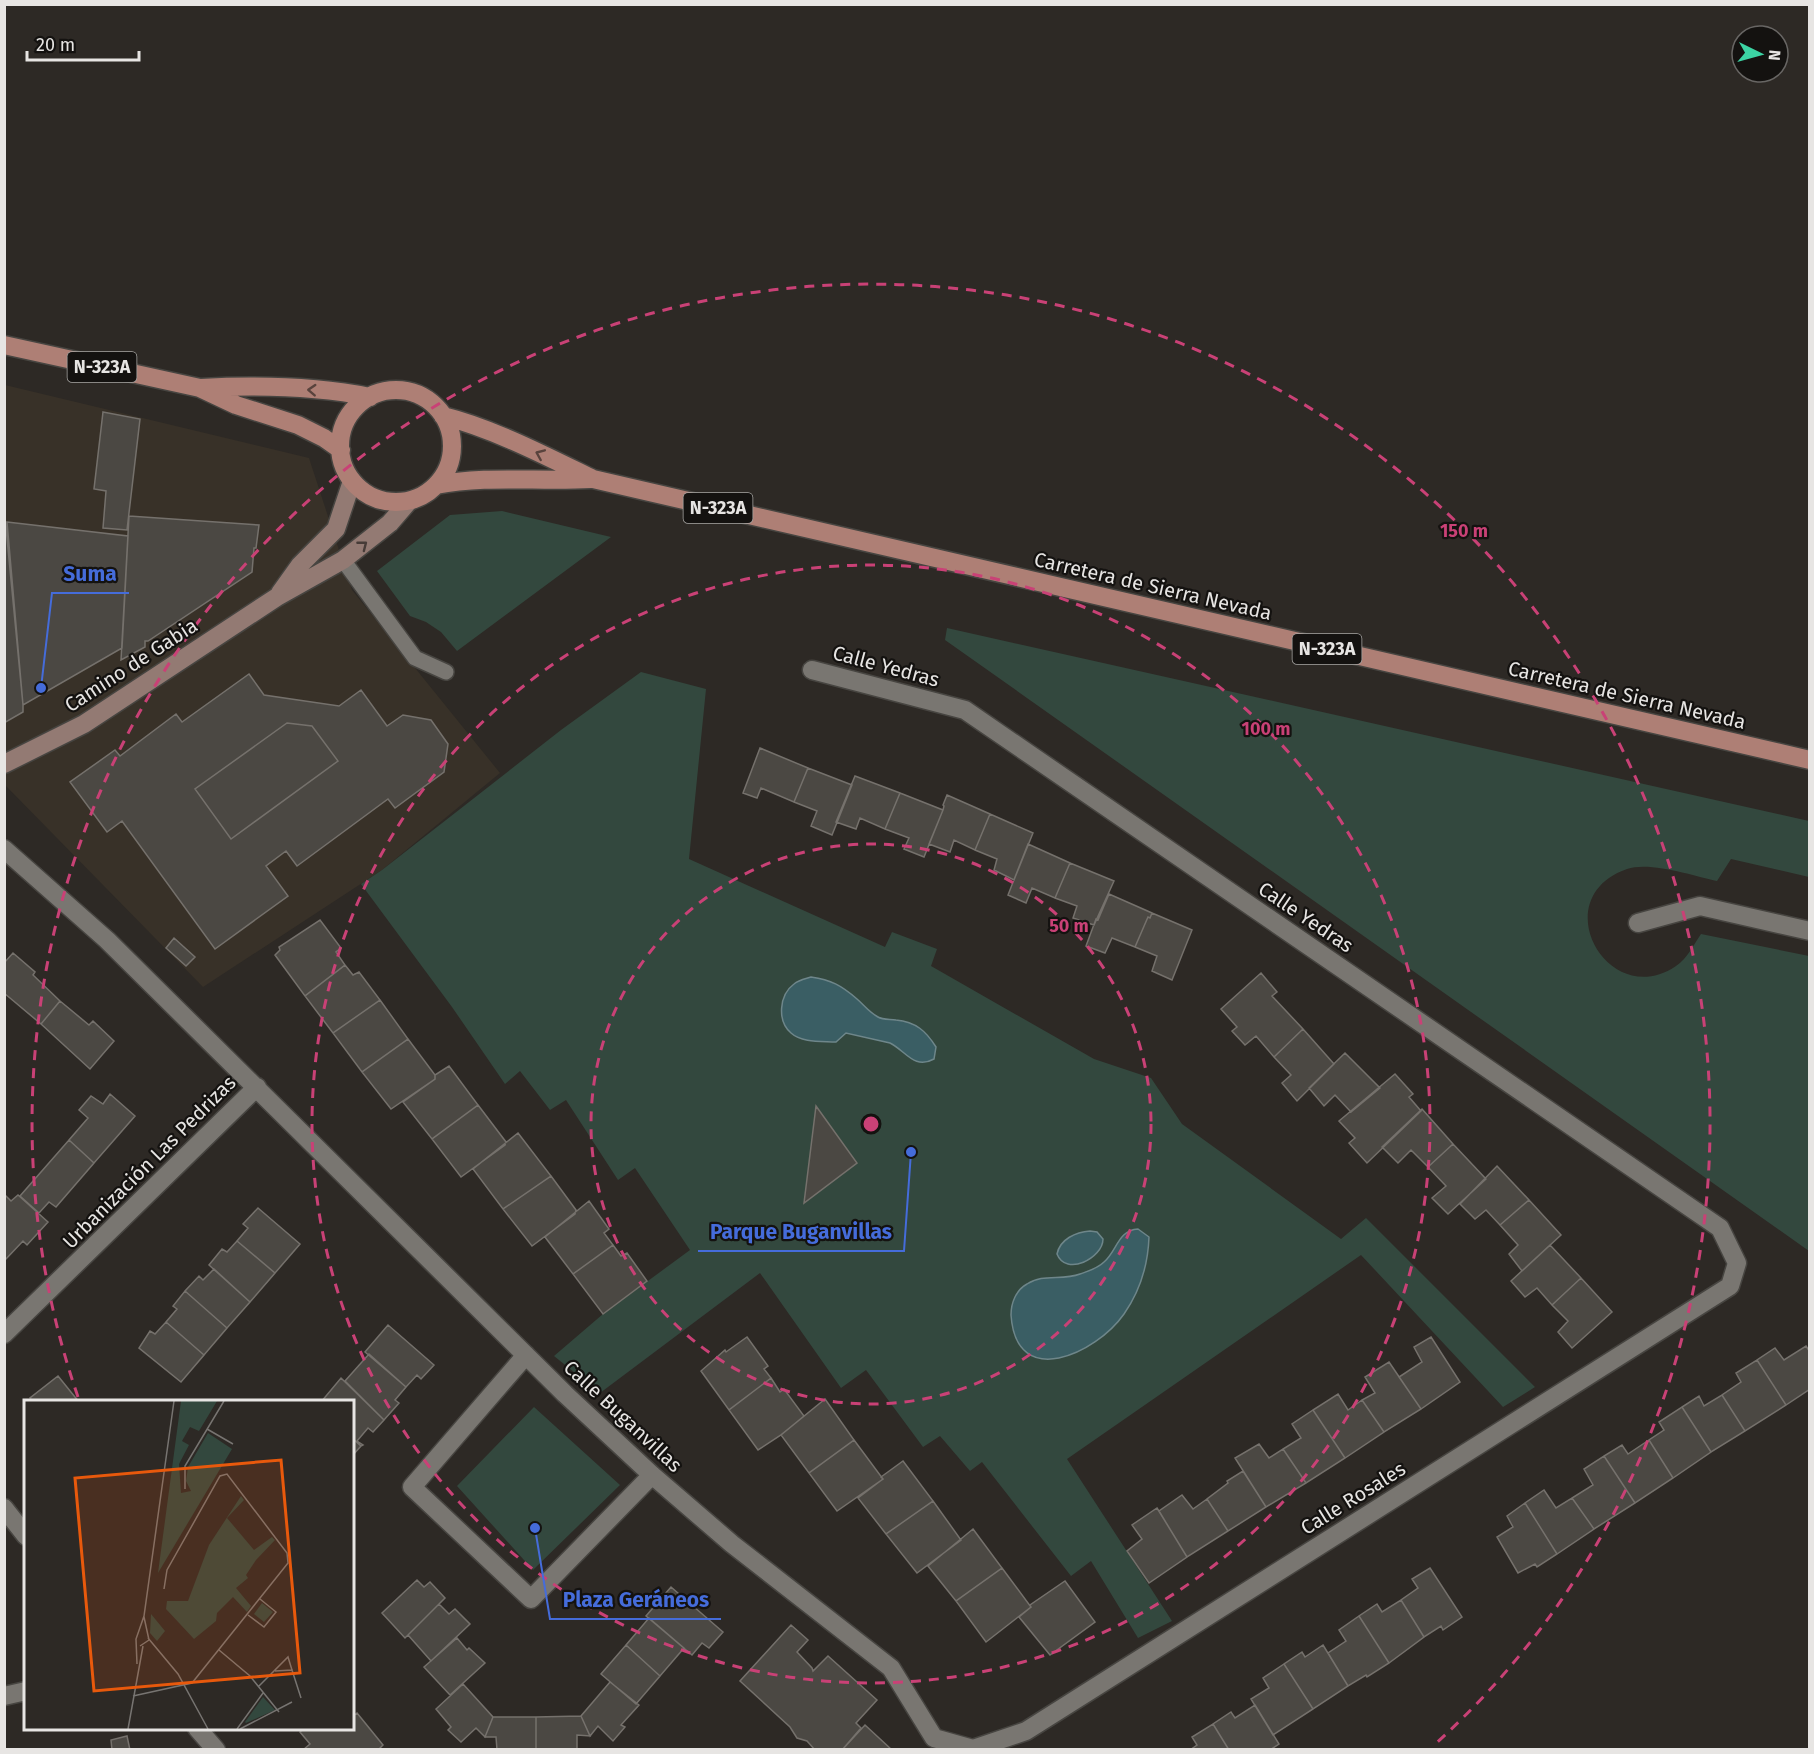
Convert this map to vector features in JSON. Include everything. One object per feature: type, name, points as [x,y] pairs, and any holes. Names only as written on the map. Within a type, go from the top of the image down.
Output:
[{"type":"main road","name":"N-323A","points":[[4,345],[200,388],[236,405],[298,425],[324,438],[341,450]]},
{"type":"main road","name":"N-323A","points":[[200,388],[241,386],[343,391],[370,397],[399,390],[429,400],[443,416]]},
{"type":"main road","points":[[370,397],[360,403],[346,421],[342,431],[341,450],[345,469],[352,481],[373,497],[389,502],[409,501]]},
{"type":"main road","points":[[436,485],[445,473],[452,449],[449,426],[443,416]]},
{"type":"main road","name":"Carretera de Sierra Nevada","points":[[443,416],[461,420],[593,479],[1809,760]]},
{"type":"main road","name":"Carretera de Sierra Nevada","points":[[436,485],[462,480],[593,479]]},
{"type":"main road","name":"N-323A","points":[[409,501],[423,495],[436,485]]},
{"type":"street","name":"Camino de Gabia","points":[[277,597],[300,565],[336,529],[352,481]]},
{"type":"street","name":"Camino de Gabia","points":[[4,764],[84,724],[277,597],[343,560],[390,523],[409,501]]},
{"type":"street","name":"Calle Yedras","points":[[812,670],[965,710],[1720,1228],[1737,1263]]},
{"type":"street","name":"Urbanización Las Pedrizas","points":[[4,849],[106,940],[257,1087],[4,1334]]},
{"type":"street","points":[[1638,923],[1700,906],[1809,931]]},
{"type":"street","name":"Calle Buganvillas","points":[[257,1087],[526,1355],[652,1475],[732,1544],[891,1668],[934,1738],[973,1749]]},
{"type":"street","name":"Calle Rosales","points":[[973,1749],[1026,1731],[1730,1287],[1737,1263]]},
{"type":"street","points":[[526,1355],[412,1488],[531,1599],[652,1475]]},
{"type":"street","points":[[4,1508],[24,1533]]},
{"type":"street","points":[[4,1696],[24,1691]]},
{"type":"street","points":[[198,1730],[216,1749]]},
{"type":"lane","points":[[343,560],[415,658],[446,672]]},
{"type":"shaded area","points":[[5,385],[309,458],[352,590],[500,773],[382,870],[203,987],[5,785]]},
{"type":"green space","points":[[502,511],[611,537],[457,651],[441,632],[426,622],[410,616],[377,571],[450,515]]},
{"type":"green space","points":[[947,628],[1809,821],[1809,877],[1731,859],[1717,881],[1660,868],[1627,869],[1602,883],[1590,903],[1588,925],[1595,946],[1609,963],[1628,974],[1651,976],[1676,966],[1687,955],[1701,934],[1809,956],[1809,1251],[945,640]]},
{"type":"green space","points":[[641,672],[706,689],[689,859],[885,947],[892,932],[937,949],[931,966],[1094,1059],[1151,1078],[1182,1124],[1341,1239],[1366,1218],[1535,1387],[1503,1407],[1361,1255],[1067,1459],[1172,1621],[1138,1638],[1091,1561],[1071,1576],[982,1462],[970,1471],[940,1436],[923,1447],[866,1370],[841,1388],[760,1273],[600,1393],[554,1356],[603,1314],[690,1250],[635,1168],[618,1180],[566,1100],[550,1110],[520,1071],[505,1084],[452,1007],[361,884],[561,730]]},
{"type":"green space","points":[[534,1407],[620,1485],[533,1570],[457,1486]]},
{"type":"water","points":[[811,977],[841,987],[880,1018],[903,1021],[920,1028],[936,1047],[934,1059],[927,1062],[916,1061],[890,1043],[846,1033],[836,1042],[812,1041],[791,1033],[783,1022],[782,1008],[785,995],[794,984]]},
{"type":"water","points":[[1138,1229],[1149,1237],[1145,1268],[1130,1305],[1111,1329],[1095,1342],[1077,1352],[1059,1358],[1042,1359],[1027,1353],[1016,1338],[1011,1315],[1017,1293],[1033,1281],[1073,1276],[1095,1268],[1108,1257],[1126,1233]]},
{"type":"water","points":[[1090,1231],[1097,1232],[1103,1239],[1097,1253],[1076,1264],[1062,1261],[1057,1254],[1061,1244],[1074,1235]]},
{"type":"building","points":[[103,412],[140,419],[127,530],[103,528],[106,491],[94,489]]},
{"type":"building","points":[[4,507],[23,712],[4,723]]},
{"type":"building","points":[[129,516],[259,525],[252,572],[145,641],[145,647],[121,660]]},
{"type":"building","points":[[7,522],[128,536],[122,648],[23,705]]},
{"type":"building","points":[[249,674],[264,695],[339,706],[361,690],[387,726],[403,715],[431,720],[448,744],[444,772],[395,808],[388,799],[297,866],[286,851],[266,866],[288,896],[215,949],[122,821],[107,832],[70,782],[115,750],[120,756],[176,714],[182,722]],"holes":[[[287,723],[312,726],[338,761],[231,839],[195,789]]]},
{"type":"building","points":[[287,723],[312,726],[338,761],[231,839],[195,789]]},
{"type":"building","points":[[760,748],[808,768],[794,802],[761,788],[757,798],[743,793]]},
{"type":"building","points":[[808,768],[852,785],[832,835],[811,826],[817,811],[794,802]]},
{"type":"building","points":[[855,776],[900,793],[885,829],[860,818],[856,829],[836,822]]},
{"type":"building","points":[[900,793],[943,810],[924,857],[904,849],[909,838],[885,829]]},
{"type":"building","points":[[947,795],[990,814],[975,850],[954,840],[950,852],[929,844]]},
{"type":"building","points":[[990,814],[1033,833],[1014,880],[994,870],[997,859],[975,850]]},
{"type":"building","points":[[1028,844],[1070,863],[1055,898],[1032,888],[1026,903],[1008,895]]},
{"type":"building","points":[[1070,863],[1114,881],[1094,925],[1073,918],[1077,906],[1055,898]]},
{"type":"building","points":[[1109,894],[1152,913],[1135,947],[1112,938],[1105,953],[1086,946]]},
{"type":"building","points":[[1152,913],[1192,930],[1172,980],[1152,971],[1157,956],[1135,947]]},
{"type":"building","points":[[320,920],[341,948],[336,952],[345,965],[305,996],[275,955],[280,950],[279,947]]},
{"type":"building","points":[[174,938],[195,957],[186,966],[166,948]]},
{"type":"building","points":[[13,953],[35,972],[33,975],[60,1001],[41,1024],[4,993],[4,963]]},
{"type":"building","points":[[345,965],[353,975],[359,972],[380,1000],[333,1033],[305,996]]},
{"type":"building","points":[[1261,973],[1277,992],[1272,996],[1303,1029],[1274,1057],[1256,1036],[1245,1045],[1232,1031],[1237,1027],[1221,1009]]},
{"type":"building","points":[[380,1000],[408,1039],[362,1072],[333,1033]]},
{"type":"building","points":[[60,1001],[89,1025],[93,1021],[114,1041],[90,1069],[41,1024]]},
{"type":"building","points":[[1303,1029],[1334,1064],[1297,1101],[1282,1083],[1291,1075],[1274,1057]]},
{"type":"building","points":[[408,1039],[435,1075],[435,1079],[391,1109],[362,1072]]},
{"type":"building","points":[[1345,1053],[1380,1088],[1351,1112],[1335,1095],[1324,1106],[1309,1088]]},
{"type":"building","points":[[449,1066],[478,1105],[432,1139],[403,1102]]},
{"type":"building","points":[[1395,1074],[1413,1094],[1409,1097],[1421,1111],[1367,1163],[1349,1143],[1355,1138],[1339,1121]]},
{"type":"building","points":[[110,1094],[135,1116],[94,1163],[69,1140],[88,1118],[79,1110],[91,1096],[103,1104]]},
{"type":"building","points":[[478,1105],[506,1142],[461,1177],[432,1139]]},
{"type":"building","points":[[816,1106],[857,1163],[804,1203]]},
{"type":"building","points":[[1422,1109],[1453,1144],[1428,1167],[1411,1150],[1398,1163],[1382,1147]]},
{"type":"building","points":[[518,1133],[551,1176],[503,1209],[473,1169]]},
{"type":"building","points":[[69,1140],[94,1163],[56,1207],[49,1202],[39,1213],[20,1196]]},
{"type":"building","points":[[1453,1144],[1486,1179],[1448,1214],[1432,1198],[1446,1186],[1428,1167]]},
{"type":"building","points":[[1497,1166],[1529,1200],[1500,1225],[1486,1210],[1475,1219],[1460,1204]]},
{"type":"building","points":[[551,1176],[576,1210],[575,1214],[532,1246],[503,1209]]},
{"type":"building","points":[[5,1195],[11,1201],[18,1195],[48,1222],[27,1245],[23,1241],[4,1261]]},
{"type":"building","points":[[1529,1200],[1561,1235],[1522,1271],[1509,1254],[1518,1245],[1500,1225]]},
{"type":"building","points":[[589,1201],[609,1229],[604,1233],[613,1245],[573,1274],[545,1237]]},
{"type":"building","points":[[258,1208],[300,1244],[275,1273],[237,1241],[248,1228],[243,1224]]},
{"type":"building","points":[[237,1241],[275,1273],[250,1302],[209,1265],[222,1249],[227,1252]]},
{"type":"building","points":[[613,1245],[621,1256],[627,1253],[647,1281],[603,1314],[573,1274]]},
{"type":"building","points":[[1550,1245],[1581,1278],[1552,1305],[1537,1288],[1525,1297],[1511,1281]]},
{"type":"building","points":[[214,1269],[250,1302],[227,1328],[185,1291],[199,1276],[203,1280]]},
{"type":"building","points":[[1581,1278],[1612,1312],[1572,1348],[1558,1332],[1568,1321],[1552,1305]]},
{"type":"building","points":[[185,1291],[227,1328],[204,1355],[166,1322],[177,1309],[173,1306]]},
{"type":"building","points":[[166,1322],[204,1355],[181,1382],[139,1348],[150,1331],[155,1334]]},
{"type":"building","points":[[388,1325],[434,1365],[421,1379],[417,1375],[406,1387],[365,1352]]},
{"type":"building","points":[[747,1337],[768,1366],[764,1369],[771,1378],[729,1410],[701,1371],[725,1350],[726,1352]]},
{"type":"building","points":[[1431,1337],[1460,1382],[1421,1409],[1399,1377],[1422,1362],[1414,1347]]},
{"type":"building","points":[[1806,1346],[1810,1352],[1810,1389],[1786,1405],[1757,1360],[1775,1348],[1784,1360]]},
{"type":"building","points":[[369,1354],[406,1387],[395,1400],[399,1403],[384,1420],[345,1381]]},
{"type":"building","points":[[1757,1360],[1786,1405],[1745,1431],[1722,1395],[1741,1382],[1736,1373]]},
{"type":"building","points":[[1389,1362],[1421,1409],[1384,1432],[1362,1400],[1375,1393],[1365,1377]]},
{"type":"building","points":[[58,1376],[77,1400],[32,1400],[30,1398]]},
{"type":"building","points":[[341,1378],[384,1420],[373,1432],[368,1428],[357,1441],[363,1445],[361,1446],[354,1440],[354,1400],[323,1400]]},
{"type":"building","points":[[771,1378],[780,1392],[784,1389],[804,1416],[758,1450],[729,1410]]},
{"type":"building","points":[[1338,1394],[1348,1410],[1362,1400],[1384,1432],[1345,1458],[1313,1410]]},
{"type":"building","points":[[1722,1395],[1745,1431],[1711,1452],[1682,1407],[1699,1396],[1704,1406]]},
{"type":"building","points":[[825,1399],[854,1440],[809,1473],[781,1435]]},
{"type":"building","points":[[1682,1407],[1711,1452],[1673,1478],[1649,1440],[1664,1430],[1659,1422]]},
{"type":"building","points":[[1313,1410],[1345,1458],[1306,1483],[1283,1449],[1301,1438],[1292,1424]]},
{"type":"building","points":[[354,1440],[361,1446],[354,1454]]},
{"type":"building","points":[[854,1440],[883,1479],[837,1511],[809,1473]]},
{"type":"building","points":[[1649,1440],[1673,1478],[1635,1503],[1604,1456],[1622,1445],[1628,1454]]},
{"type":"building","points":[[1259,1444],[1269,1458],[1283,1449],[1306,1483],[1266,1507],[1235,1458]]},
{"type":"building","points":[[1604,1456],[1635,1503],[1594,1529],[1572,1498],[1593,1485],[1584,1469]]},
{"type":"building","points":[[903,1461],[933,1501],[886,1534],[858,1498]]},
{"type":"building","points":[[1243,1471],[1266,1507],[1228,1531],[1207,1499],[1228,1483],[1227,1481]]},
{"type":"building","points":[[1544,1490],[1556,1508],[1572,1498],[1594,1529],[1557,1554],[1525,1503]]},
{"type":"building","points":[[1182,1495],[1193,1509],[1207,1499],[1228,1531],[1187,1557],[1159,1511]]},
{"type":"building","points":[[933,1501],[961,1540],[917,1573],[886,1534]]},
{"type":"building","points":[[1525,1503],[1557,1554],[1537,1567],[1535,1564],[1518,1573],[1497,1537],[1513,1527],[1507,1516]]},
{"type":"building","points":[[1157,1508],[1187,1557],[1149,1583],[1127,1551],[1142,1539],[1132,1525]]},
{"type":"building","points":[[973,1529],[1002,1568],[956,1601],[928,1566]]},
{"type":"building","points":[[1002,1568],[1031,1607],[986,1642],[956,1601]]},
{"type":"building","points":[[1430,1568],[1462,1617],[1443,1630],[1441,1626],[1424,1637],[1401,1600],[1418,1588],[1412,1579]]},
{"type":"building","points":[[417,1580],[424,1587],[430,1582],[445,1598],[405,1638],[382,1613]]},
{"type":"building","points":[[1065,1581],[1095,1622],[1050,1655],[1019,1617],[1031,1607],[1030,1605]]},
{"type":"building","points":[[671,1587],[723,1632],[709,1648],[702,1643],[692,1655],[646,1616]]},
{"type":"building","points":[[1401,1600],[1424,1637],[1389,1663],[1359,1616],[1377,1604],[1382,1612]]},
{"type":"building","points":[[439,1604],[449,1614],[455,1609],[470,1624],[431,1661],[408,1635]]},
{"type":"building","points":[[1359,1616],[1389,1663],[1348,1686],[1328,1653],[1346,1641],[1339,1630]]},
{"type":"building","points":[[649,1618],[684,1648],[660,1676],[626,1645]]},
{"type":"building","points":[[791,1625],[808,1640],[797,1652],[813,1671],[828,1656],[877,1700],[856,1723],[861,1728],[842,1750],[815,1750],[807,1741],[797,1738],[790,1727],[740,1681]]},
{"type":"building","points":[[457,1638],[467,1650],[469,1648],[485,1663],[450,1695],[424,1667]]},
{"type":"building","points":[[626,1645],[660,1676],[636,1704],[601,1674]]},
{"type":"building","points":[[1323,1645],[1348,1686],[1313,1709],[1284,1664],[1302,1652],[1305,1657]]},
{"type":"building","points":[[1284,1664],[1313,1709],[1273,1735],[1251,1699],[1269,1688],[1263,1678]]},
{"type":"building","points":[[610,1682],[639,1705],[621,1725],[625,1727],[613,1741],[598,1726],[590,1736],[581,1716]]},
{"type":"building","points":[[463,1684],[493,1717],[485,1737],[476,1728],[461,1742],[448,1730],[451,1727],[436,1709]]},
{"type":"building","points":[[1255,1705],[1279,1744],[1270,1750],[1229,1750],[1213,1724],[1231,1712],[1235,1718]]},
{"type":"building","points":[[357,1713],[383,1745],[378,1750],[303,1750],[310,1744],[300,1732],[302,1730],[354,1730],[354,1715]]},
{"type":"building","points":[[581,1716],[590,1736],[577,1735],[577,1750],[536,1750],[536,1717]]},
{"type":"building","points":[[493,1717],[536,1717],[536,1750],[497,1750],[496,1737],[485,1737]]},
{"type":"building","points":[[1213,1724],[1229,1750],[1190,1750],[1197,1745],[1192,1737]]},
{"type":"building","points":[[865,1725],[892,1750],[842,1750]]},
{"type":"building","points":[[127,1736],[130,1750],[112,1750],[111,1740]]},
{"type":"place","name":"Suma","points":[[41,688]]},
{"type":"place","name":"Parque Buganvillas","points":[[911,1152]]},
{"type":"place","name":"Plaza Geráneos","points":[[535,1528]]}]
